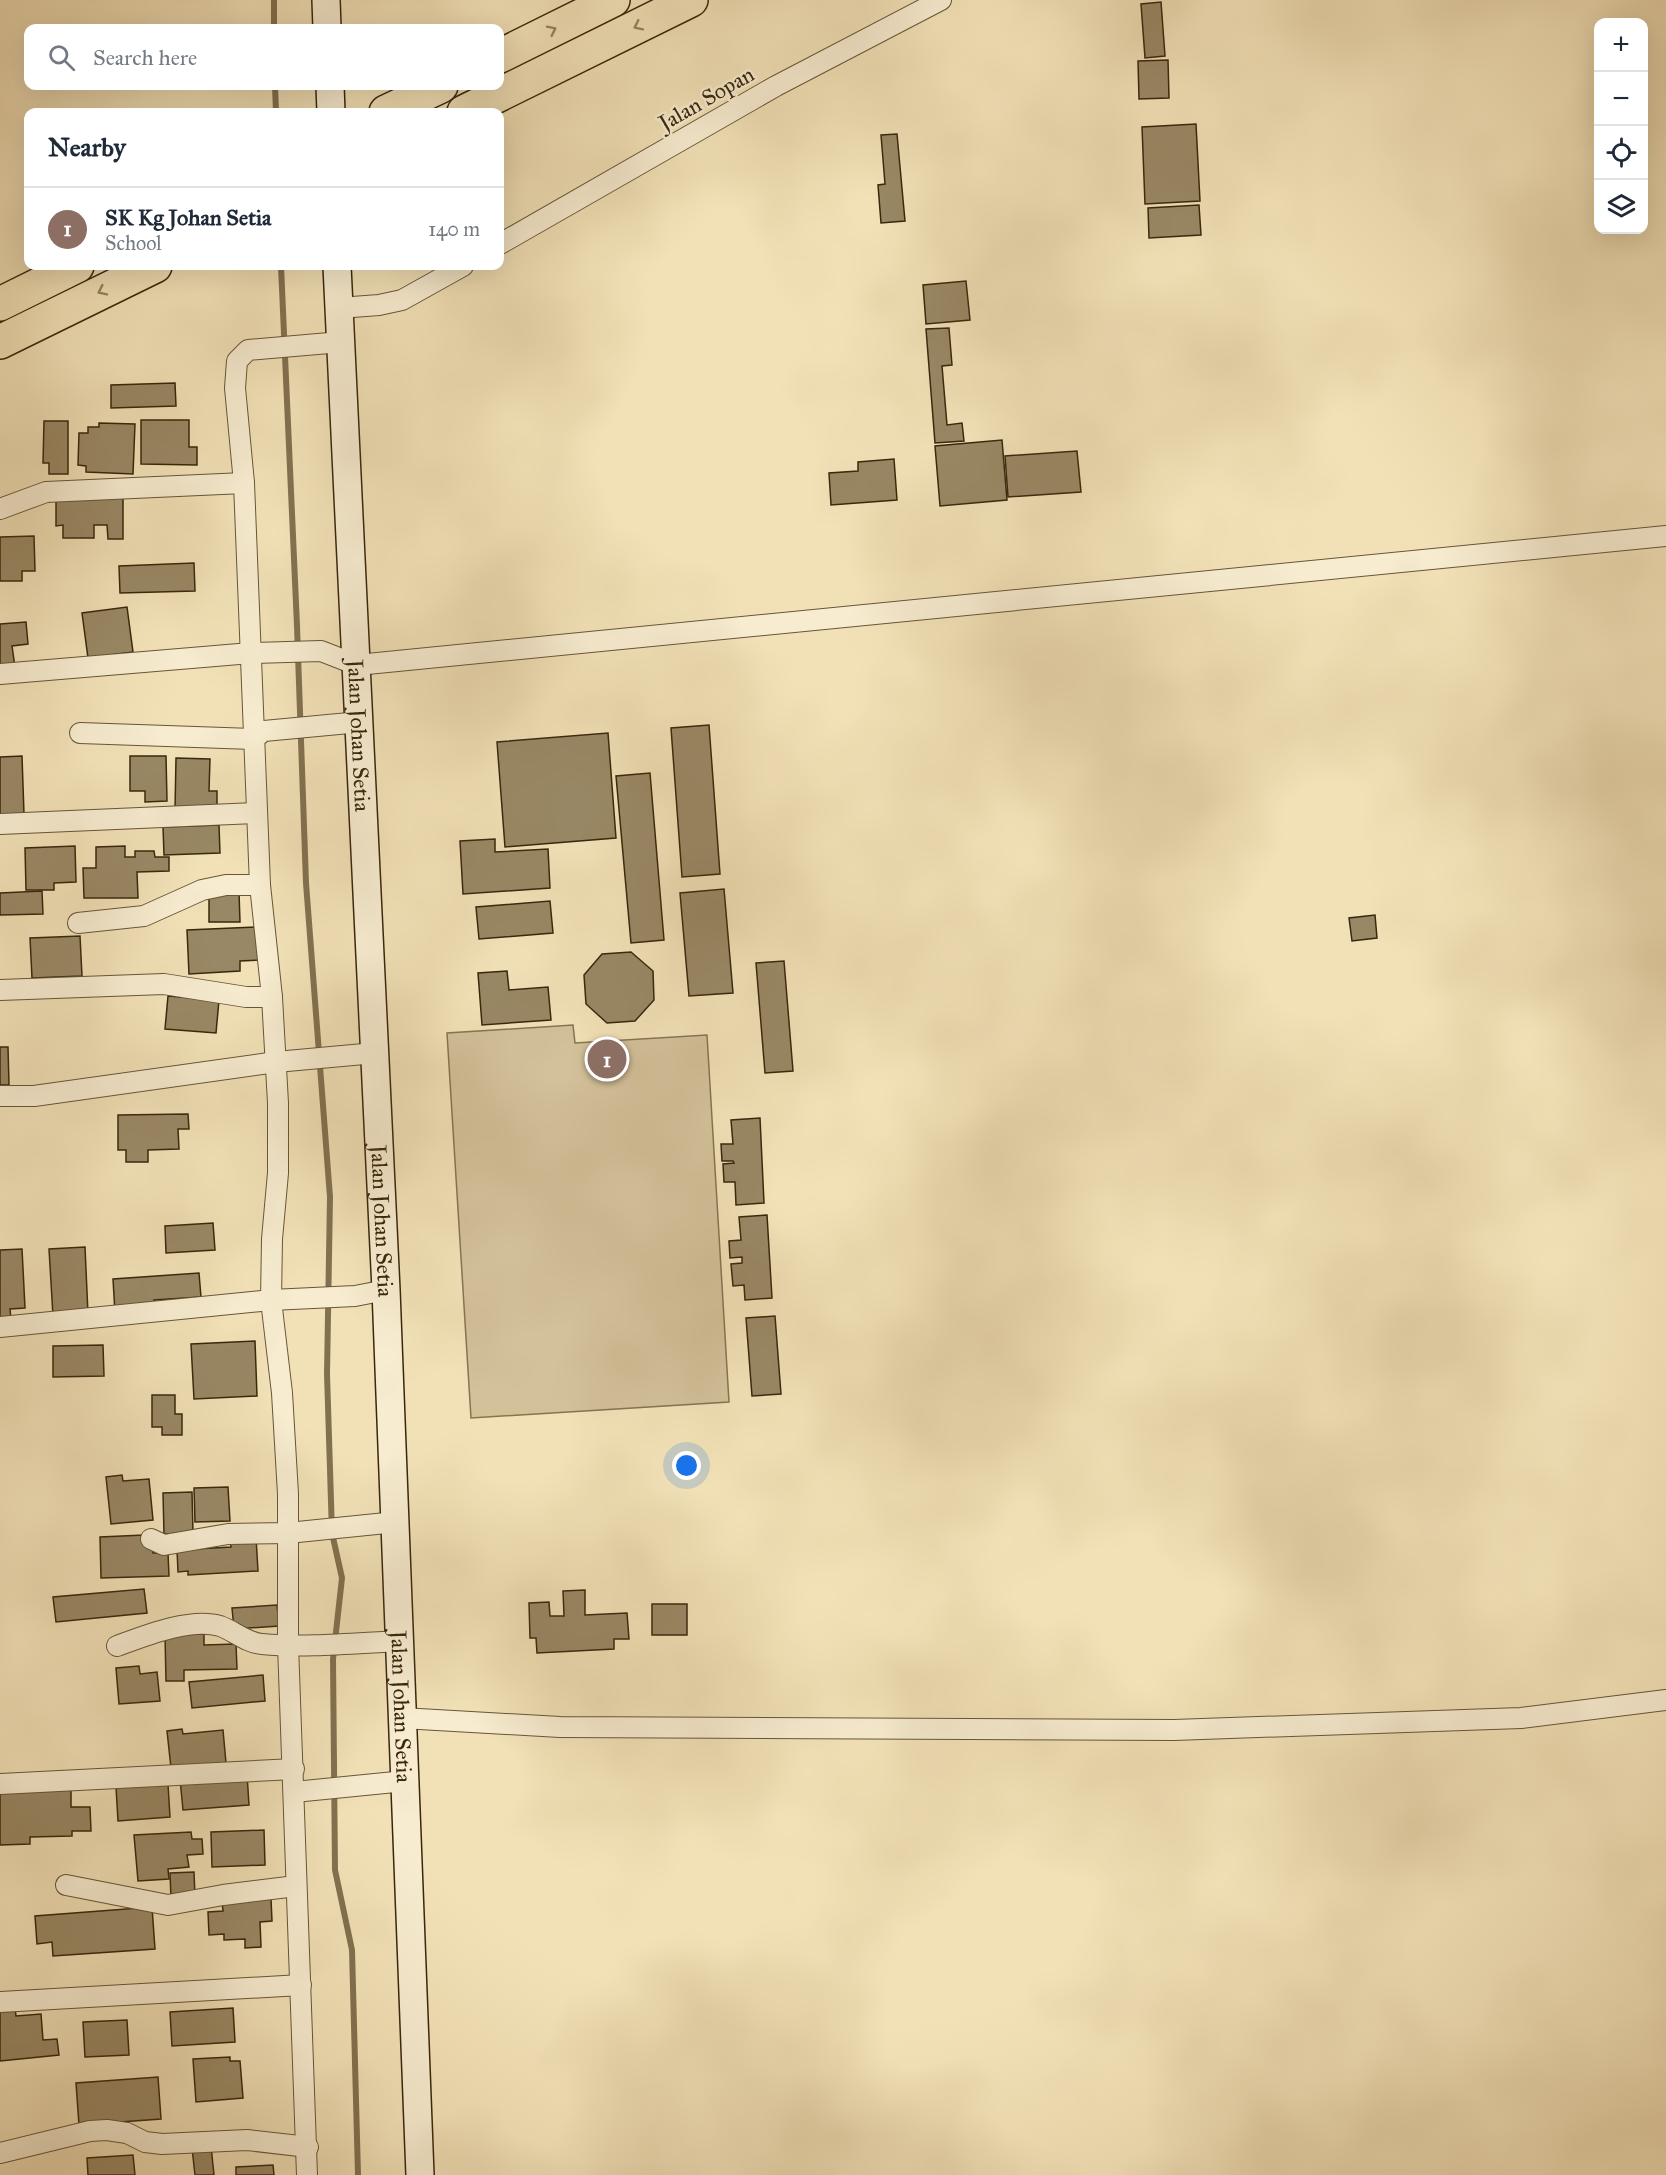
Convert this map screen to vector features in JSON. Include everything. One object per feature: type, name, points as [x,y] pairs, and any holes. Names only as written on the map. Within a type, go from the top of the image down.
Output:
[{"type":"highway","points":[[504,54],[613,0]]},
{"type":"highway","points":[[472,108],[691,0]]},
{"type":"highway","points":[[394,108],[433,90]]},
{"type":"highway","points":[[0,304],[69,270]]},
{"type":"highway","points":[[0,342],[147,270]]},
{"type":"main road","points":[[326,0],[327,24]]},
{"type":"main road","points":[[330,90],[331,108]]},
{"type":"main road","name":"Jalan Johan Setia","points":[[337,270],[396,1522],[387,1641],[402,1718],[420,2175]]},
{"type":"street","name":"Jalan Sopan","points":[[504,242],[776,86],[940,0]]},
{"type":"street","points":[[339,308],[379,305],[402,300],[456,270]]},
{"type":"street","points":[[308,2175],[296,1886],[301,1791],[294,1769],[295,1645],[292,1533],[272,1239],[278,1173],[278,1103],[283,1061],[272,997],[260,885],[256,813],[259,735],[257,653],[236,369],[237,361],[248,350],[341,342]]},
{"type":"street","points":[[0,509],[46,492],[244,483]]},
{"type":"street","points":[[0,674],[257,653],[321,651],[357,665],[1666,536]]},
{"type":"street","points":[[80,733],[259,735],[316,725],[360,722]]},
{"type":"street","points":[[0,824],[256,813]]},
{"type":"street","points":[[78,923],[144,916],[202,890],[226,885],[260,885]]},
{"type":"street","points":[[0,990],[164,984],[246,997],[272,997]]},
{"type":"street","points":[[0,1096],[34,1096],[283,1061],[375,1053]]},
{"type":"street","points":[[0,1327],[355,1296],[386,1290]]},
{"type":"street","points":[[150,1539],[164,1545],[228,1533],[292,1533],[396,1522]]},
{"type":"street","points":[[117,1646],[184,1625],[218,1626],[258,1644],[295,1645],[387,1641]]},
{"type":"street","points":[[402,1718],[560,1727],[1174,1730],[1521,1718],[1666,1700]]},
{"type":"street","points":[[0,1784],[294,1769]]},
{"type":"street","points":[[301,1791],[405,1781]]},
{"type":"street","points":[[66,1885],[168,1905],[223,1895],[296,1886]]},
{"type":"street","points":[[0,2002],[301,1985]]},
{"type":"street","points":[[0,2153],[90,2131],[107,2130],[127,2133],[145,2142],[162,2144],[246,2140],[308,2147]]},
{"type":"shaded area","points":[[573,1025],[575,1043],[707,1035],[729,1402],[471,1418],[447,1033]]},
{"type":"building","points":[[1161,2],[1165,56],[1145,58],[1141,4]]},
{"type":"building","points":[[1168,60],[1169,98],[1139,99],[1138,61]]},
{"type":"building","points":[[1196,124],[1200,201],[1145,204],[1142,127]]},
{"type":"building","points":[[897,134],[905,221],[881,223],[878,185],[885,184],[881,135]]},
{"type":"building","points":[[1199,205],[1201,235],[1149,238],[1148,208]]},
{"type":"building","points":[[966,281],[970,320],[926,324],[923,285]]},
{"type":"building","points":[[949,328],[952,365],[942,366],[947,425],[962,423],[964,441],[935,443],[926,329]]},
{"type":"building","points":[[175,383],[176,406],[111,408],[111,385]]},
{"type":"building","points":[[141,420],[189,420],[189,447],[197,447],[197,465],[141,464]]},
{"type":"building","points":[[44,421],[68,421],[68,474],[49,474],[49,463],[43,463]]},
{"type":"building","points":[[99,423],[135,424],[133,474],[86,472],[86,466],[78,465],[79,433],[88,433],[88,427],[99,427]]},
{"type":"building","points":[[1002,440],[1007,500],[940,506],[935,446]]},
{"type":"building","points":[[1077,451],[1081,492],[1008,497],[1005,456]]},
{"type":"building","points":[[894,459],[897,500],[831,505],[829,473],[858,471],[858,462]]},
{"type":"building","points":[[56,495],[123,495],[123,539],[108,539],[107,525],[94,525],[94,538],[63,538],[63,525],[56,526]]},
{"type":"building","points":[[34,536],[35,571],[22,571],[22,581],[0,581],[0,537]]},
{"type":"building","points":[[194,563],[195,591],[120,593],[119,566]]},
{"type":"building","points":[[127,607],[133,652],[88,658],[82,613]]},
{"type":"building","points":[[26,622],[28,644],[12,646],[15,667],[0,668],[0,624]]},
{"type":"building","points":[[709,725],[720,874],[682,877],[671,728]]},
{"type":"building","points":[[608,733],[616,838],[505,847],[497,742]]},
{"type":"building","points":[[22,756],[24,814],[0,815],[0,757]]},
{"type":"building","points":[[130,756],[166,756],[167,801],[145,802],[145,791],[130,791]]},
{"type":"building","points":[[176,758],[210,759],[209,791],[217,791],[217,811],[175,810]]},
{"type":"building","points":[[650,773],[664,940],[631,943],[616,776]]},
{"type":"building","points":[[219,825],[220,853],[164,855],[163,827]]},
{"type":"building","points":[[495,839],[495,852],[548,849],[550,888],[463,894],[460,841]]},
{"type":"building","points":[[75,846],[76,882],[54,883],[54,890],[26,890],[25,848]]},
{"type":"building","points":[[125,846],[125,857],[135,857],[135,851],[154,851],[155,857],[169,857],[169,871],[137,872],[138,898],[84,898],[83,868],[96,868],[96,847]]},
{"type":"building","points":[[724,889],[733,993],[689,996],[680,893]]},
{"type":"building","points":[[42,891],[43,914],[0,915],[0,893]]},
{"type":"building","points":[[209,892],[239,892],[240,922],[209,922]]},
{"type":"building","points":[[550,901],[553,933],[479,939],[476,907]]},
{"type":"building","points":[[1375,915],[1377,938],[1352,941],[1349,918]]},
{"type":"building","points":[[257,927],[259,960],[240,961],[240,971],[189,974],[187,930]]},
{"type":"building","points":[[80,936],[82,976],[32,978],[30,938]]},
{"type":"building","points":[[631,952],[653,971],[654,1000],[635,1021],[607,1023],[586,1004],[584,975],[602,954]]},
{"type":"building","points":[[784,961],[793,1071],[765,1073],[756,963]]},
{"type":"building","points":[[507,971],[509,990],[548,987],[551,1020],[482,1025],[478,973]]},
{"type":"building","points":[[168,996],[219,1000],[216,1033],[165,1029]]},
{"type":"building","points":[[0,1047],[8,1047],[9,1085],[0,1085]]},
{"type":"building","points":[[188,1114],[189,1129],[178,1129],[179,1149],[148,1150],[148,1162],[126,1162],[126,1150],[118,1150],[118,1115]]},
{"type":"building","points":[[760,1118],[764,1203],[736,1205],[735,1182],[724,1182],[723,1164],[734,1163],[733,1161],[722,1161],[721,1144],[733,1144],[731,1120]]},
{"type":"building","points":[[767,1215],[772,1298],[745,1300],[744,1285],[733,1286],[731,1264],[742,1263],[742,1257],[730,1258],[729,1241],[741,1240],[739,1217]]},
{"type":"building","points":[[213,1223],[215,1250],[166,1253],[165,1226]]},
{"type":"building","points":[[85,1247],[88,1314],[53,1316],[49,1249]]},
{"type":"building","points":[[22,1249],[25,1308],[10,1309],[11,1320],[0,1321],[0,1250]]},
{"type":"building","points":[[199,1273],[201,1297],[154,1300],[154,1310],[115,1313],[113,1279]]},
{"type":"building","points":[[775,1316],[781,1394],[752,1396],[746,1318]]},
{"type":"building","points":[[255,1341],[257,1396],[194,1399],[191,1344]]},
{"type":"building","points":[[103,1345],[104,1376],[53,1377],[53,1346]]},
{"type":"building","points":[[152,1395],[175,1395],[175,1414],[182,1414],[182,1435],[162,1435],[162,1427],[152,1427]]},
{"type":"building","points":[[122,1475],[123,1481],[149,1479],[153,1520],[111,1524],[106,1477]]},
{"type":"building","points":[[228,1487],[230,1521],[195,1522],[194,1488]]},
{"type":"building","points":[[192,1492],[193,1533],[164,1534],[163,1493]]},
{"type":"building","points":[[144,1535],[152,1544],[153,1553],[168,1553],[169,1576],[101,1578],[100,1537]]},
{"type":"building","points":[[256,1537],[258,1571],[188,1575],[188,1571],[178,1572],[177,1550],[231,1547],[230,1538]]},
{"type":"building","points":[[144,1589],[147,1613],[56,1622],[53,1597]]},
{"type":"building","points":[[585,1590],[585,1615],[627,1613],[629,1639],[614,1639],[614,1649],[537,1653],[536,1638],[530,1638],[529,1603],[549,1602],[550,1616],[564,1616],[563,1591]]},
{"type":"building","points":[[652,1604],[687,1604],[687,1635],[652,1635]]},
{"type":"building","points":[[277,1605],[279,1626],[234,1629],[232,1608]]},
{"type":"building","points":[[204,1634],[204,1645],[236,1644],[237,1669],[184,1670],[184,1681],[166,1681],[165,1635]]},
{"type":"building","points":[[139,1666],[140,1674],[157,1672],[160,1701],[119,1704],[116,1668]]},
{"type":"building","points":[[263,1675],[265,1701],[192,1708],[189,1682]]},
{"type":"building","points":[[182,1729],[183,1734],[223,1730],[226,1763],[171,1768],[167,1731]]},
{"type":"building","points":[[247,1774],[249,1805],[183,1810],[180,1779]]},
{"type":"building","points":[[168,1784],[170,1817],[118,1821],[116,1787]]},
{"type":"building","points":[[71,1789],[71,1807],[90,1807],[91,1831],[72,1831],[72,1836],[30,1837],[30,1844],[0,1845],[0,1791]]},
{"type":"building","points":[[264,1830],[265,1865],[212,1867],[211,1832]]},
{"type":"building","points":[[191,1832],[192,1839],[202,1839],[203,1854],[187,1855],[189,1867],[168,1869],[169,1879],[138,1881],[134,1835]]},
{"type":"building","points":[[194,1872],[195,1897],[171,1898],[170,1873]]},
{"type":"building","points":[[271,1899],[272,1921],[260,1922],[261,1947],[245,1948],[245,1939],[224,1940],[224,1934],[209,1935],[208,1912],[223,1911],[222,1902]]},
{"type":"building","points":[[152,1907],[155,1949],[53,1956],[52,1942],[37,1944],[35,1916]]},
{"type":"building","points":[[15,2008],[16,2016],[41,2014],[43,2040],[57,2039],[59,2055],[0,2061],[0,2009]]},
{"type":"building","points":[[233,2008],[235,2042],[172,2046],[170,2012]]},
{"type":"building","points":[[127,2020],[129,2055],[85,2057],[83,2022]]},
{"type":"building","points":[[230,2057],[230,2061],[240,2061],[243,2098],[196,2102],[193,2059]]},
{"type":"building","points":[[158,2077],[161,2119],[79,2125],[76,2083]]},
{"type":"building","points":[[211,2146],[214,2175],[195,2175],[192,2148]]},
{"type":"building","points":[[133,2155],[135,2175],[88,2175],[87,2158]]},
{"type":"building","points":[[273,2165],[274,2175],[236,2175],[236,2167]]},
{"type":"waterway","points":[[274,0],[274,24]]},
{"type":"waterway","points":[[275,90],[276,108]]},
{"type":"waterway","points":[[281,270],[306,883],[330,1197],[327,1374],[332,1533],[342,1578],[333,1659],[335,1870],[352,1950],[358,2175]]},
{"type":"place","name":"SK Kg Johan Setia","points":[[607,1059]]}]
